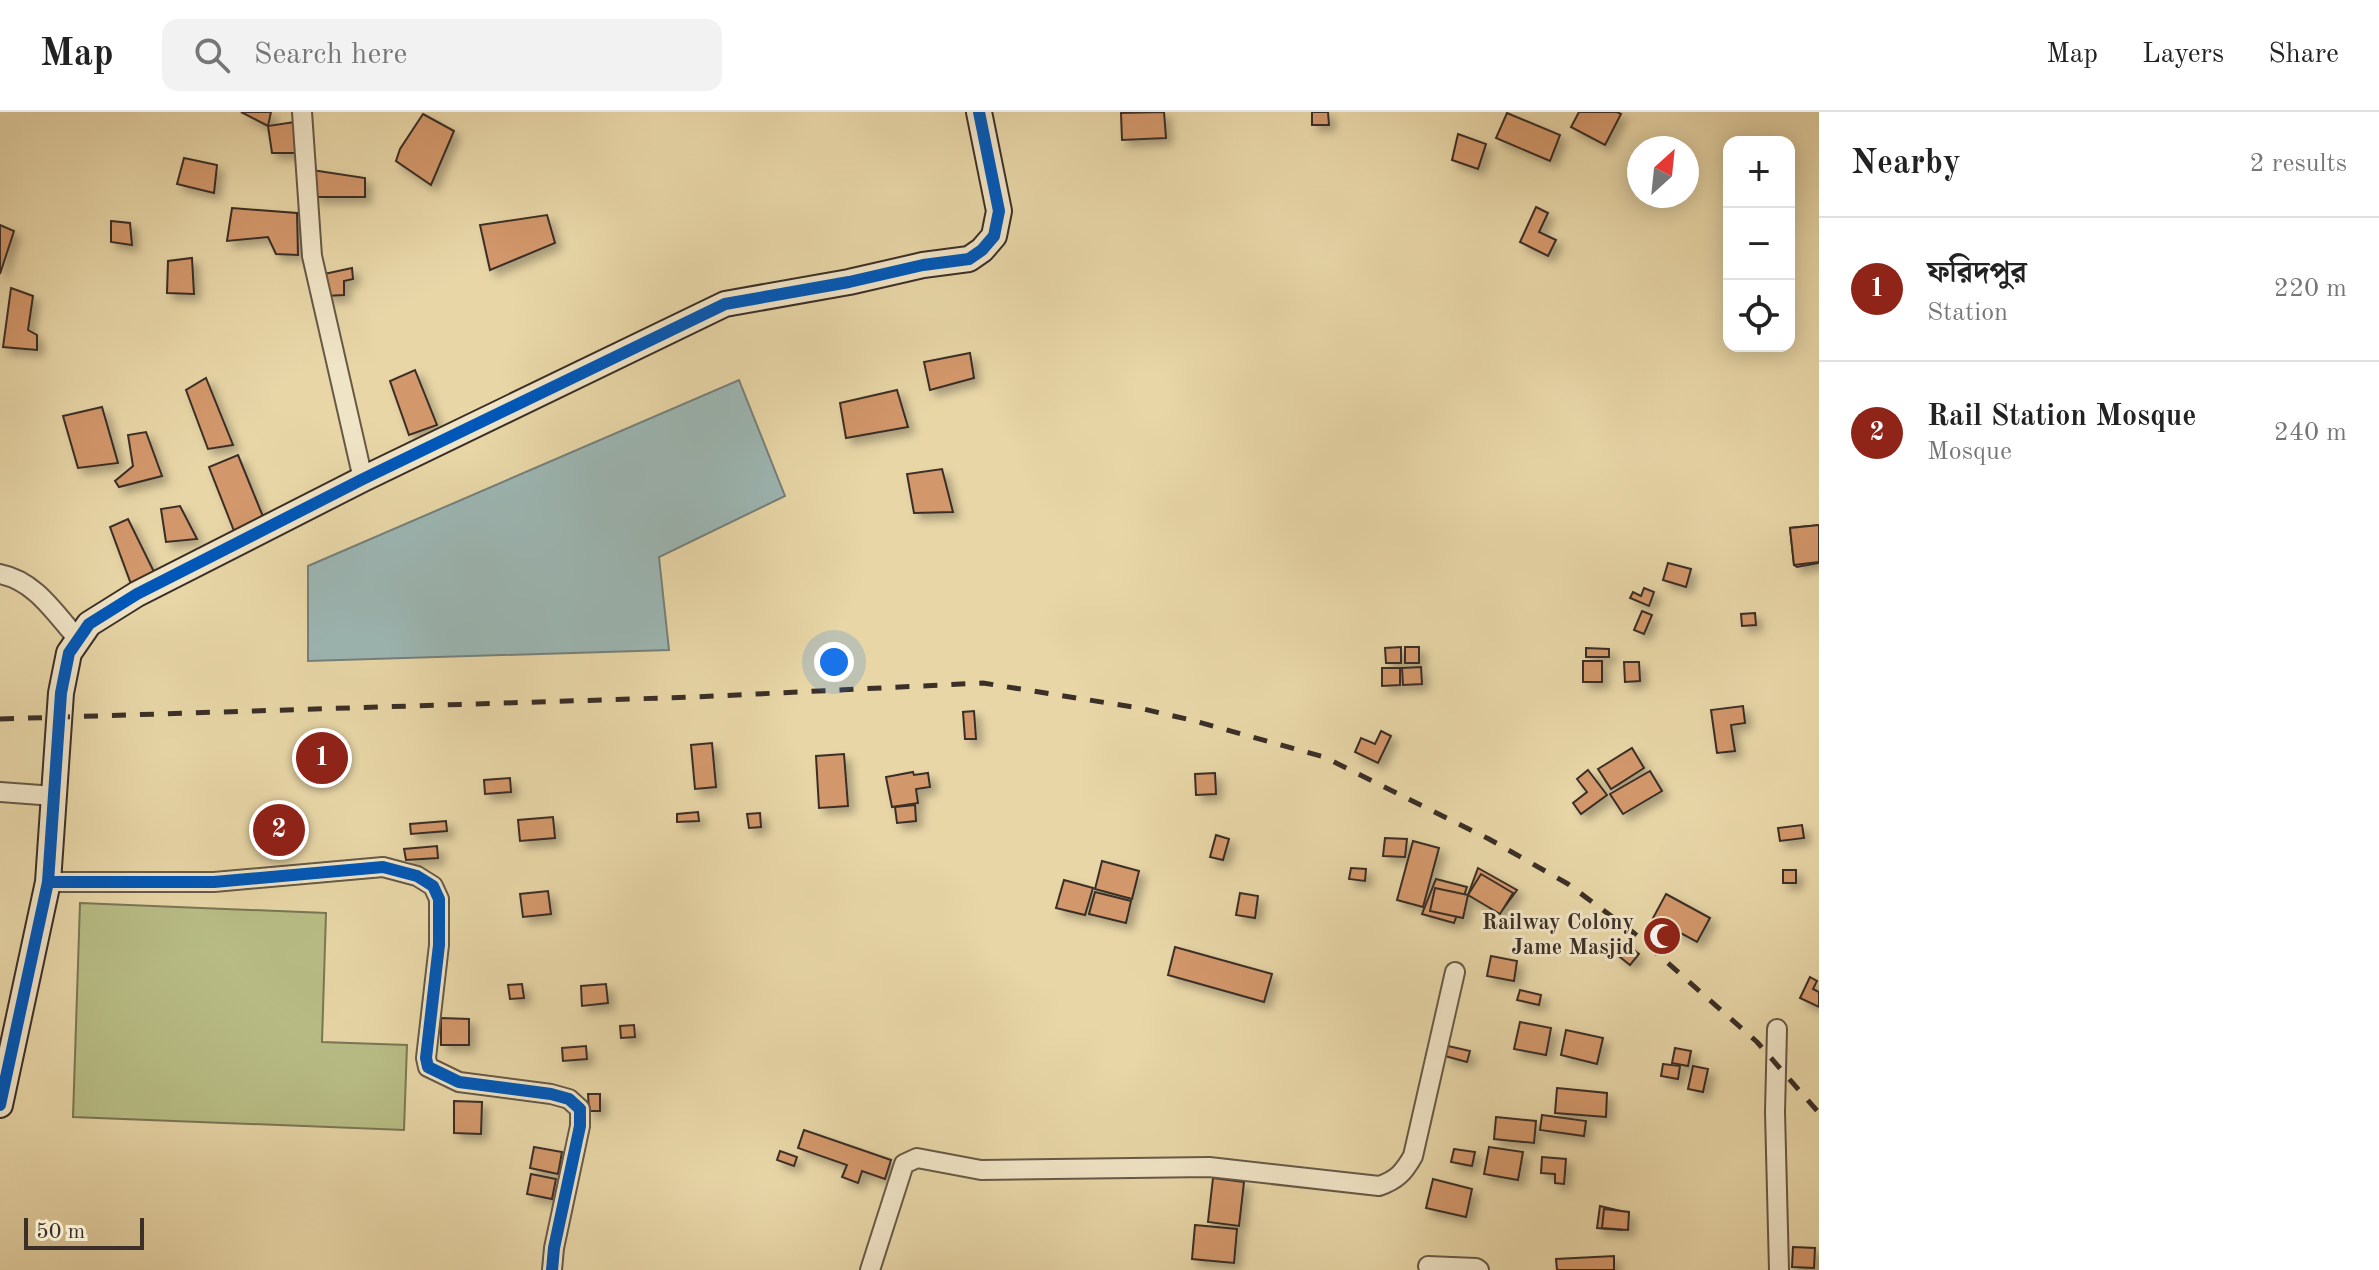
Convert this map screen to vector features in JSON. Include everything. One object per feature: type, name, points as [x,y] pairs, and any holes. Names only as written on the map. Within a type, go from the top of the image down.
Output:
[{"type":"street","points":[[302,112],[312,256],[363,479]]},
{"type":"street","points":[[0,1105],[48,882],[61,693],[69,653],[89,624],[137,594],[363,479],[725,304],[923,265],[969,259],[994,236],[999,211],[979,112]]},
{"type":"street","points":[[0,574],[21,580],[35,590],[77,638]]},
{"type":"street","points":[[0,792],[54,796]]},
{"type":"street","points":[[48,882],[214,882],[383,867],[417,876],[433,886],[439,899],[439,945],[426,1058],[428,1067],[459,1082],[551,1094],[569,1099],[580,1109],[580,1126],[552,1270]]},
{"type":"street","points":[[870,1270],[897,1179],[904,1164],[917,1158],[981,1170],[1209,1167],[1379,1186],[1393,1182],[1403,1173],[1413,1156],[1455,972]]},
{"type":"street","points":[[1777,1029],[1775,1112],[1779,1270]]},
{"type":"street","points":[[1428,1266],[1479,1270]]},
{"type":"green space","points":[[80,903],[326,913],[322,1042],[407,1045],[404,1130],[73,1117]]},
{"type":"water","points":[[739,380],[785,496],[659,557],[669,650],[308,661],[308,566]]},
{"type":"building","points":[[241,112],[271,112],[268,126]]},
{"type":"building","points":[[1164,112],[1166,138],[1122,140],[1121,113]]},
{"type":"building","points":[[1312,112],[1328,112],[1329,125],[1312,125]]},
{"type":"building","points":[[1579,112],[1621,114],[1605,145],[1571,127]]},
{"type":"building","points":[[1507,113],[1560,135],[1550,161],[1496,138]]},
{"type":"building","points":[[423,114],[454,131],[431,185],[396,161],[400,149]]},
{"type":"building","points":[[295,122],[298,153],[272,153],[268,126]]},
{"type":"building","points":[[1458,134],[1486,144],[1478,169],[1452,160]]},
{"type":"building","points":[[184,158],[217,165],[214,193],[177,184]]},
{"type":"building","points":[[312,170],[365,178],[365,197],[314,197]]},
{"type":"building","points":[[1536,207],[1548,213],[1539,232],[1556,240],[1548,256],[1520,242]]},
{"type":"building","points":[[232,208],[297,213],[298,255],[276,254],[268,237],[227,241]]},
{"type":"building","points":[[547,215],[555,243],[490,270],[480,225]]},
{"type":"building","points":[[111,221],[130,223],[132,245],[111,242]]},
{"type":"building","points":[[0,225],[14,231],[0,274]]},
{"type":"building","points":[[192,258],[194,294],[167,293],[168,261]]},
{"type":"building","points":[[352,268],[353,279],[344,281],[344,295],[325,296],[324,274]]},
{"type":"building","points":[[11,288],[33,296],[28,330],[37,335],[37,350],[3,347]]},
{"type":"building","points":[[970,353],[974,378],[930,390],[924,362]]},
{"type":"building","points":[[415,370],[437,425],[409,435],[390,381]]},
{"type":"building","points":[[206,378],[233,445],[208,449],[186,390]]},
{"type":"building","points":[[897,390],[908,427],[846,438],[840,403]]},
{"type":"building","points":[[102,407],[118,463],[78,468],[63,416]]},
{"type":"building","points":[[146,432],[162,476],[119,487],[115,481],[133,466],[128,435]]},
{"type":"building","points":[[238,455],[266,524],[236,536],[209,467]]},
{"type":"building","points":[[942,469],[953,512],[914,513],[907,474]]},
{"type":"building","points":[[180,506],[197,539],[166,542],[161,509]]},
{"type":"building","points":[[128,519],[157,578],[131,584],[110,527]]},
{"type":"building","points":[[1819,525],[1819,563],[1797,567],[1794,565],[1790,528]]},
{"type":"building","points":[[1819,525],[1819,562],[1794,565],[1790,528]]},
{"type":"building","points":[[1668,563],[1691,569],[1686,587],[1663,580]]},
{"type":"building","points":[[1644,588],[1654,592],[1649,606],[1630,598],[1633,592],[1641,596]]},
{"type":"building","points":[[1642,611],[1652,615],[1644,634],[1634,630]]},
{"type":"building","points":[[1755,613],[1756,625],[1742,626],[1741,614]]},
{"type":"building","points":[[1401,647],[1401,663],[1386,663],[1385,648]]},
{"type":"building","points":[[1405,647],[1419,647],[1419,663],[1405,663]]},
{"type":"building","points":[[1586,648],[1609,649],[1609,657],[1586,657]]},
{"type":"building","points":[[1583,661],[1602,661],[1602,682],[1583,682]]},
{"type":"building","points":[[1624,662],[1639,662],[1640,681],[1625,682]]},
{"type":"building","points":[[1421,667],[1422,684],[1403,685],[1402,668]]},
{"type":"building","points":[[1382,668],[1400,668],[1400,685],[1382,686]]},
{"type":"building","points":[[1743,706],[1745,723],[1731,725],[1735,751],[1717,753],[1711,710]]},
{"type":"building","points":[[974,711],[976,739],[965,739],[963,712]]},
{"type":"building","points":[[1381,731],[1391,736],[1378,763],[1355,752],[1361,738],[1375,744]]},
{"type":"building","points":[[712,743],[716,787],[695,789],[691,745]]},
{"type":"building","points":[[1632,748],[1644,768],[1611,789],[1598,769]]},
{"type":"building","points":[[844,754],[848,806],[819,808],[816,756]]},
{"type":"building","points":[[1588,770],[1607,795],[1581,814],[1573,803],[1587,792],[1577,779]]},
{"type":"building","points":[[1650,771],[1662,791],[1623,814],[1610,794]]},
{"type":"building","points":[[913,772],[914,775],[928,773],[930,787],[916,789],[918,803],[892,807],[886,777]]},
{"type":"building","points":[[1215,773],[1216,794],[1196,795],[1195,774]]},
{"type":"building","points":[[510,778],[511,792],[485,794],[484,780]]},
{"type":"building","points":[[915,805],[916,821],[897,823],[895,807]]},
{"type":"building","points":[[698,812],[699,821],[677,822],[677,814]]},
{"type":"building","points":[[760,813],[761,827],[749,828],[747,814]]},
{"type":"building","points":[[553,817],[555,838],[520,841],[518,820]]},
{"type":"building","points":[[446,821],[447,831],[411,834],[410,824]]},
{"type":"building","points":[[1802,825],[1804,838],[1780,841],[1778,828]]},
{"type":"building","points":[[1216,835],[1229,839],[1223,860],[1210,857]]},
{"type":"building","points":[[1385,838],[1407,839],[1405,857],[1383,856]]},
{"type":"building","points":[[1413,841],[1439,848],[1423,907],[1397,900]]},
{"type":"building","points":[[437,846],[438,858],[406,860],[404,849]]},
{"type":"building","points":[[1102,861],[1139,871],[1132,899],[1095,889]]},
{"type":"building","points":[[1351,868],[1366,869],[1365,881],[1349,879]]},
{"type":"building","points":[[1478,868],[1517,890],[1503,909],[1468,895]]},
{"type":"building","points":[[1783,870],[1796,870],[1796,883],[1783,883]]},
{"type":"building","points":[[1481,874],[1513,893],[1500,914],[1468,895]]},
{"type":"building","points":[[1436,879],[1467,887],[1454,923],[1422,914]]},
{"type":"building","points":[[1064,880],[1093,888],[1085,915],[1056,908]]},
{"type":"building","points":[[1435,888],[1468,895],[1463,918],[1430,911]]},
{"type":"building","points":[[548,891],[551,914],[523,917],[520,894]]},
{"type":"building","points":[[1095,892],[1131,901],[1126,923],[1089,914]]},
{"type":"building","points":[[1240,893],[1258,896],[1255,918],[1236,915]]},
{"type":"building","points":[[1666,894],[1710,918],[1697,942],[1653,918]]},
{"type":"building","points":[[1623,942],[1639,954],[1630,965],[1615,953]]},
{"type":"building","points":[[1175,947],[1272,974],[1264,1002],[1168,975]]},
{"type":"building","points":[[1491,956],[1517,961],[1514,981],[1487,976]]},
{"type":"building","points":[[1810,977],[1817,981],[1813,989],[1819,992],[1819,1007],[1800,998]]},
{"type":"building","points":[[522,984],[524,998],[510,999],[508,985]]},
{"type":"building","points":[[606,984],[608,1003],[582,1006],[581,986]]},
{"type":"building","points":[[1520,990],[1541,995],[1539,1005],[1517,1000]]},
{"type":"building","points":[[441,1018],[469,1019],[469,1045],[441,1045]]},
{"type":"building","points":[[1520,1022],[1551,1028],[1546,1055],[1514,1049]]},
{"type":"building","points":[[634,1025],[635,1037],[621,1038],[620,1026]]},
{"type":"building","points":[[1566,1030],[1603,1038],[1597,1064],[1561,1055]]},
{"type":"building","points":[[586,1046],[587,1059],[563,1061],[562,1048]]},
{"type":"building","points":[[1448,1046],[1470,1051],[1467,1062],[1445,1056]]},
{"type":"building","points":[[1675,1048],[1691,1051],[1688,1066],[1672,1063]]},
{"type":"building","points":[[1663,1064],[1680,1066],[1678,1079],[1661,1076]]},
{"type":"building","points":[[1693,1066],[1708,1069],[1703,1092],[1688,1089]]},
{"type":"building","points":[[1557,1088],[1607,1093],[1606,1117],[1555,1113]]},
{"type":"building","points":[[588,1094],[600,1094],[600,1111],[589,1111]]},
{"type":"building","points":[[454,1101],[482,1102],[481,1134],[454,1133]]},
{"type":"building","points":[[1542,1115],[1586,1121],[1584,1136],[1540,1130]]},
{"type":"building","points":[[1496,1117],[1536,1121],[1534,1143],[1494,1139]]},
{"type":"building","points":[[804,1130],[891,1160],[885,1179],[862,1171],[858,1183],[842,1177],[847,1165],[798,1148]]},
{"type":"building","points":[[534,1147],[562,1152],[558,1174],[530,1168]]},
{"type":"building","points":[[1489,1147],[1523,1152],[1518,1180],[1484,1174]]},
{"type":"building","points":[[1454,1149],[1475,1152],[1472,1166],[1451,1162]]},
{"type":"building","points":[[780,1151],[797,1157],[794,1166],[777,1160]]},
{"type":"building","points":[[1542,1157],[1566,1159],[1564,1184],[1555,1183],[1555,1174],[1541,1173]]},
{"type":"building","points":[[531,1174],[556,1179],[552,1199],[527,1194]]},
{"type":"building","points":[[1213,1178],[1244,1182],[1239,1226],[1208,1222]]},
{"type":"building","points":[[1433,1179],[1472,1189],[1466,1217],[1426,1208]]},
{"type":"building","points":[[1600,1206],[1621,1211],[1622,1230],[1597,1228]]},
{"type":"building","points":[[1604,1209],[1629,1212],[1628,1230],[1602,1228]]},
{"type":"building","points":[[1195,1225],[1237,1229],[1234,1263],[1192,1259]]},
{"type":"building","points":[[1793,1247],[1815,1248],[1814,1268],[1792,1267]]},
{"type":"building","points":[[1614,1256],[1614,1270],[1557,1270],[1556,1259]]},
{"type":"railway","points":[[0,719],[695,697],[983,683],[1139,708],[1324,757],[1489,839],[1568,884],[1634,933],[1757,1042],[1819,1113]]},
{"type":"cycle path","points":[[0,1105],[48,882],[61,693],[69,653],[89,624],[137,594],[363,479],[725,304],[923,265],[969,259],[994,236],[999,211],[979,112]]},
{"type":"cycle path","points":[[48,882],[214,882],[383,867],[417,876],[433,886],[439,899],[439,945],[426,1058],[428,1067],[459,1082],[551,1094],[569,1099],[580,1109],[580,1126],[552,1270]]},
{"type":"place","name":"ফরিদপুর","points":[[322,758]]},
{"type":"place","name":"Rail Station Mosque","points":[[279,830]]},
{"type":"place","name":"Railway Colony Jame Masjid","points":[[1662,936]]}]
